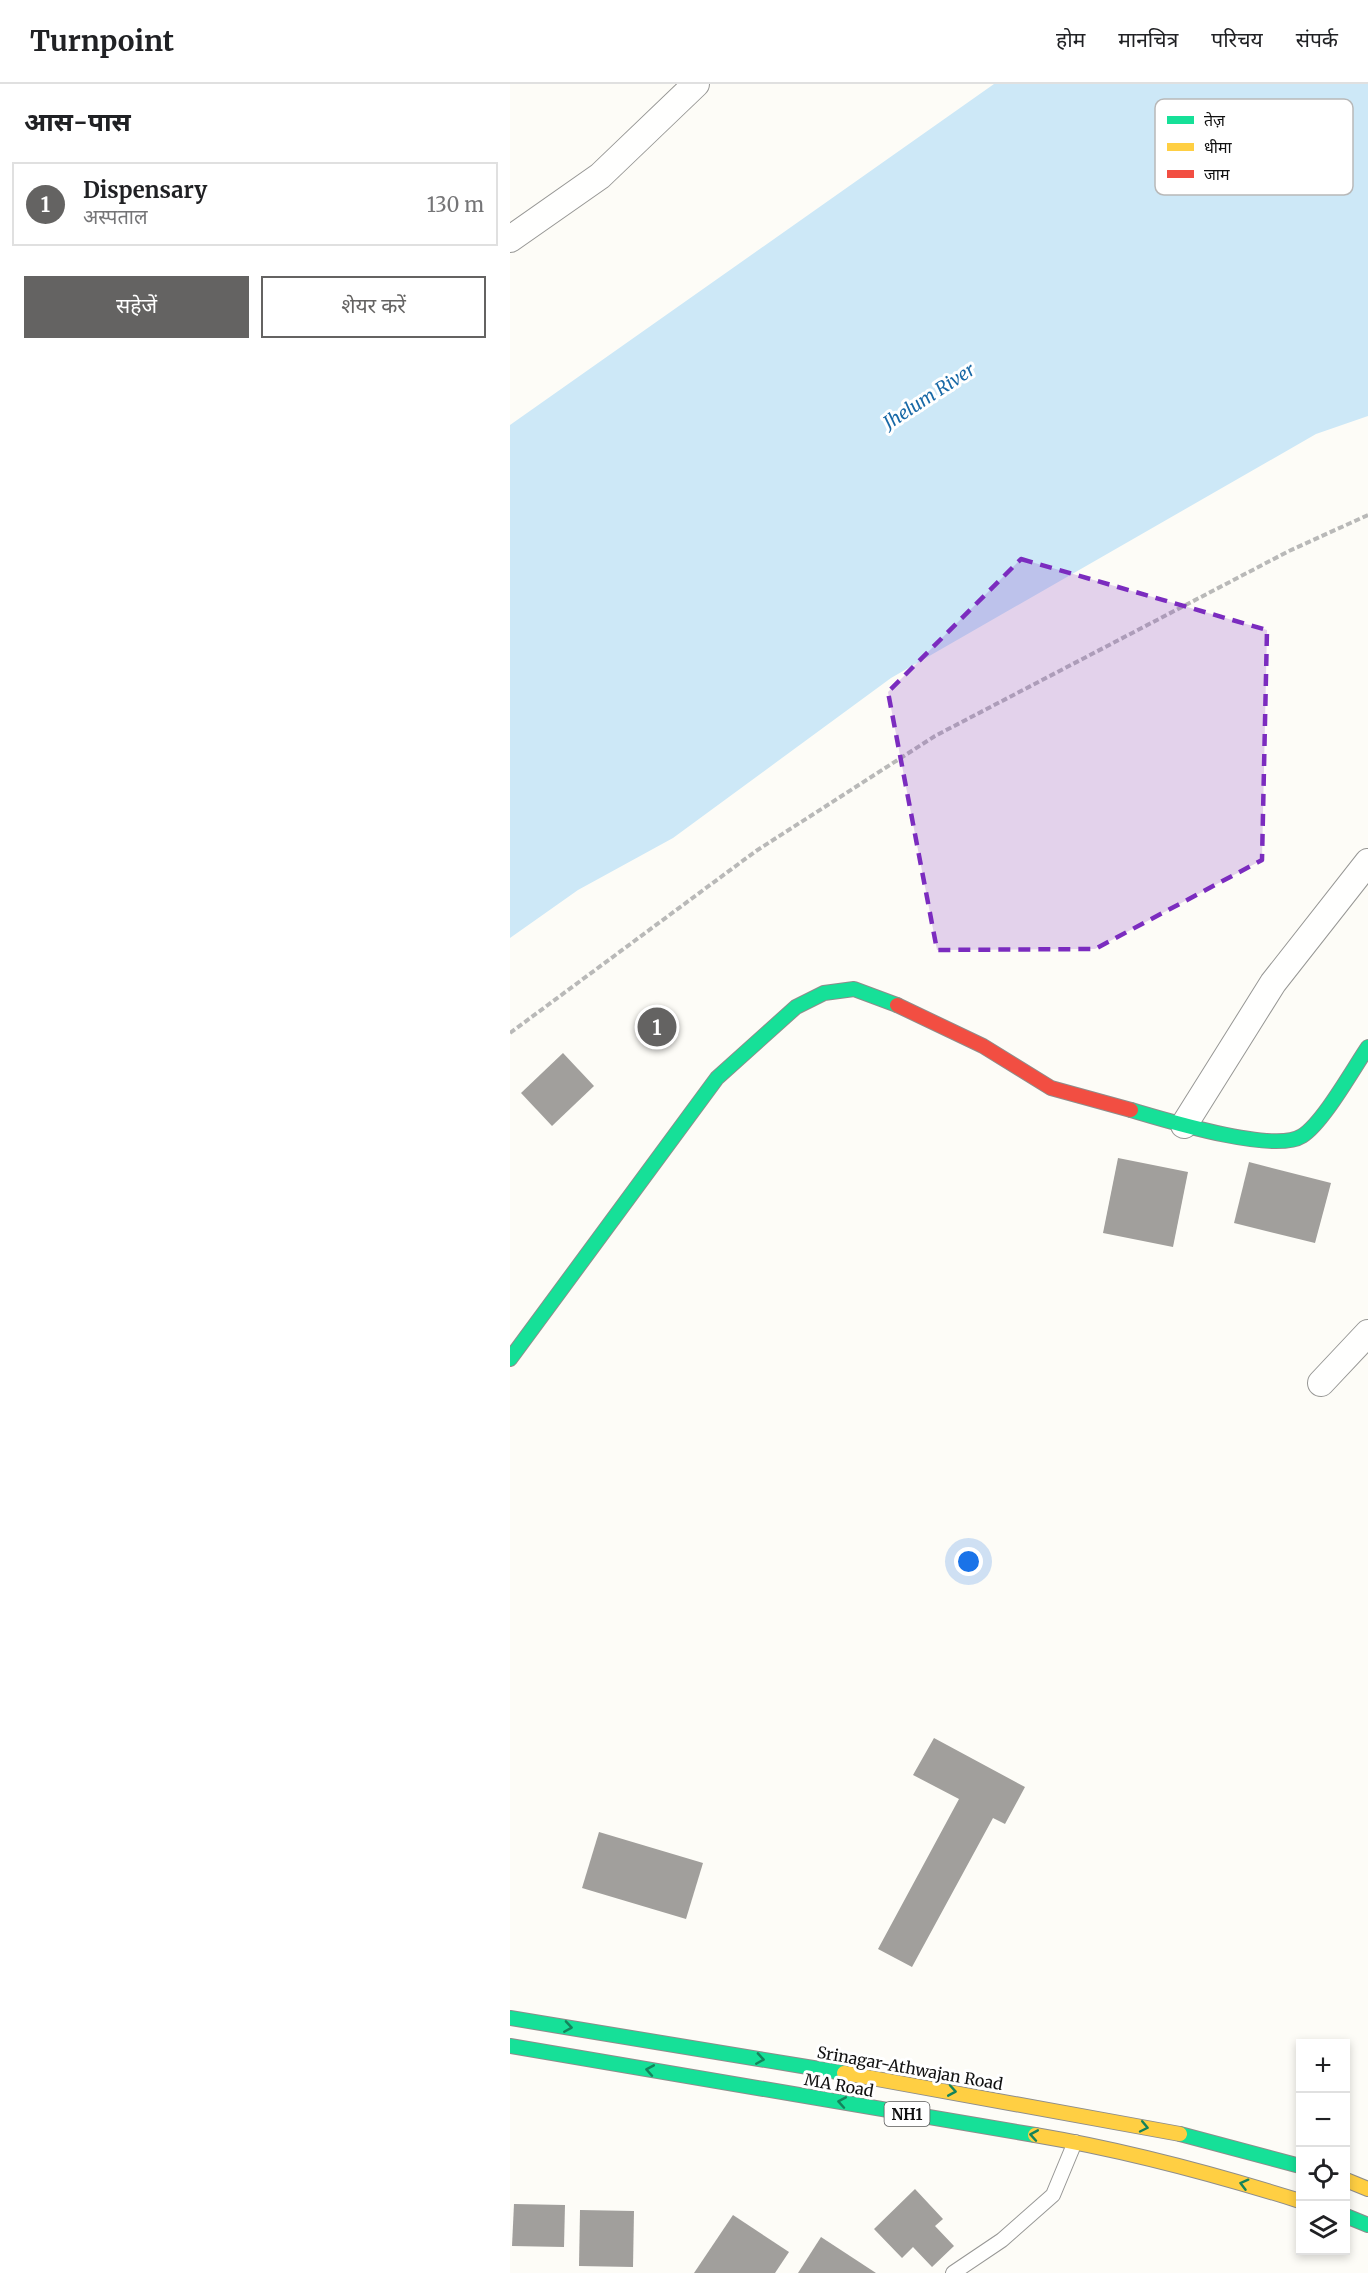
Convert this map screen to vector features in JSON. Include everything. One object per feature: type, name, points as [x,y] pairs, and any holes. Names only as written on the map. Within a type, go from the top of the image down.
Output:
[{"type":"main road","points":[[510,1359],[717,1078],[796,1007],[824,993],[854,989],[885,999],[983,1046],[1051,1088],[1184,1125],[1264,1141],[1286,1142],[1302,1136],[1318,1121],[1368,1047]]},
{"type":"main road","name":"Srinagar-Athwajan Road","points":[[510,2018],[1083,2115],[1272,2156],[1296,2165]]},
{"type":"main road","name":"MA Road","points":[[510,2046],[1075,2142],[1214,2176],[1296,2200]]},
{"type":"main road","points":[[1350,2182],[1368,2189]]},
{"type":"main road","points":[[1350,2218],[1368,2225]]},
{"type":"street","points":[[510,239],[600,176],[696,84]]},
{"type":"street","points":[[1184,1125],[1273,983],[1368,862]]},
{"type":"street","points":[[1321,1383],[1368,1333]]},
{"type":"lane","points":[[953,2273],[1002,2240],[1053,2195],[1075,2142]]},
{"type":"path","points":[[510,1033],[756,851],[934,736],[1289,551],[1368,515]]},
{"type":"highlighted area","points":[[1021,559],[1267,630],[1262,860],[1095,949],[937,950],[888,692]]},
{"type":"water","name":"Jhelum River","points":[[994,84],[1368,84],[1368,416],[1316,434],[891,678],[673,838],[578,890],[510,938],[510,425]]},
{"type":"building","points":[[563,1053],[594,1086],[552,1126],[521,1093]]},
{"type":"building","points":[[1118,1158],[1188,1172],[1173,1247],[1103,1233]]},
{"type":"building","points":[[1249,1162],[1331,1183],[1315,1243],[1234,1223]]},
{"type":"building","points":[[934,1738],[1025,1787],[1005,1824],[993,1818],[912,1967],[878,1949],[959,1799],[913,1775]]},
{"type":"building","points":[[599,1832],[703,1863],[686,1919],[582,1888]]},
{"type":"building","points":[[915,2189],[943,2219],[935,2226],[954,2246],[932,2267],[913,2247],[902,2258],[874,2229]]},
{"type":"building","points":[[514,2204],[565,2205],[564,2247],[512,2246]]},
{"type":"building","points":[[580,2210],[634,2211],[633,2267],[579,2266]]},
{"type":"building","points":[[733,2215],[789,2252],[775,2273],[694,2273]]},
{"type":"building","points":[[821,2237],[876,2273],[798,2273]]},
{"type":"traffic: fast","points":[[510,1359],[717,1078],[796,1007],[824,993],[854,989],[897,1005]]},
{"type":"traffic: fast","points":[[1131,1110],[1219,1134],[1268,1141],[1288,1140],[1302,1136],[1319,1120],[1368,1047]]},
{"type":"traffic: fast","points":[[510,2018],[844,2073]]},
{"type":"traffic: fast","points":[[510,2046],[1035,2135]]},
{"type":"traffic: fast","points":[[1180,2134],[1296,2165]]},
{"type":"traffic: fast","points":[[1350,2218],[1368,2225]]},
{"type":"traffic: slow","points":[[844,2073],[1180,2134]]},
{"type":"traffic: slow","points":[[1035,2135],[1169,2164],[1296,2200]]},
{"type":"traffic: slow","points":[[1350,2182],[1368,2189]]},
{"type":"traffic: jam","points":[[897,1005],[983,1046],[1051,1088],[1131,1110]]},
{"type":"place","name":"Dispensary","points":[[657,1027]]}]
